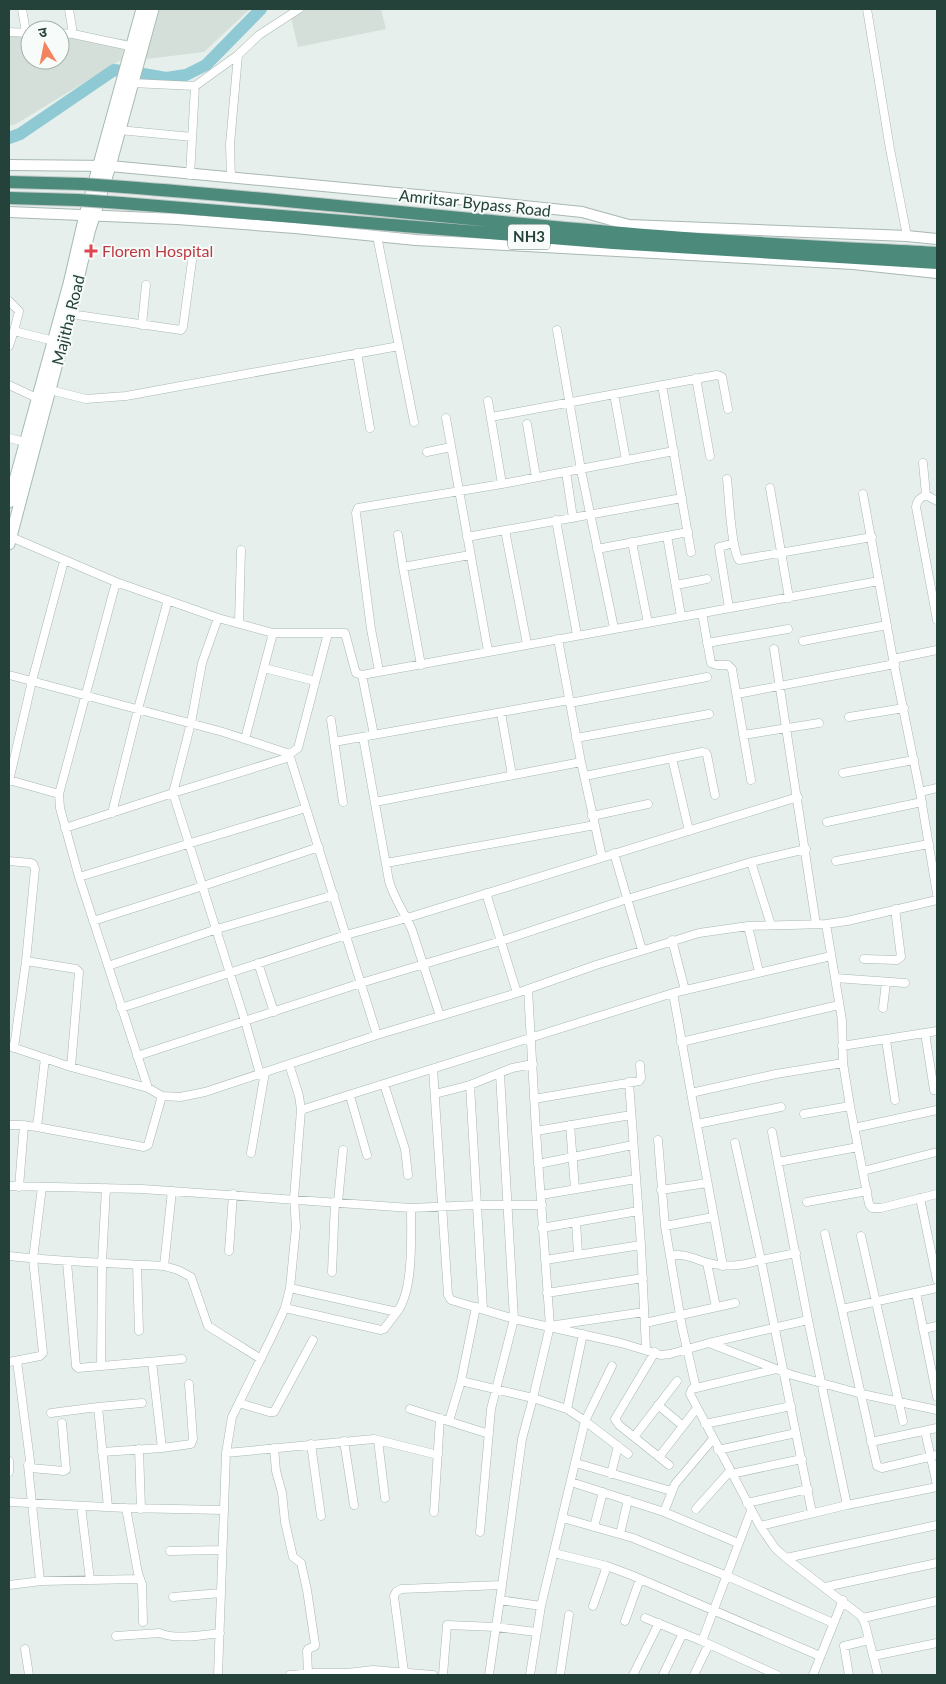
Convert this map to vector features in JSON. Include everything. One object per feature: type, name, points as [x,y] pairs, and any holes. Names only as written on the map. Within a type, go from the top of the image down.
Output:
[{"type":"highway","name":"Amritsar Bypass Road","points":[[9,182],[124,186],[608,232],[937,253]]},
{"type":"highway","name":"Amritsar Bypass Road","points":[[9,198],[121,203],[676,248],[937,263]]},
{"type":"highway","points":[[608,232],[621,224]]},
{"type":"highway","points":[[500,245],[517,236]]},
{"type":"main road","name":"Majitha Road","points":[[104,166],[119,130],[135,54],[142,9]]},
{"type":"main road","name":"Majitha Road","points":[[135,54],[153,9]]},
{"type":"main road","name":"Majitha Road","points":[[42,401],[50,390],[69,284],[130,80]]},
{"type":"main road","name":"Majitha Road","points":[[9,502],[30,443],[58,342],[70,314],[89,232],[90,215]]},
{"type":"main road","name":"Majitha Road","points":[[10,541],[30,443]]},
{"type":"street","points":[[69,9],[73,34]]},
{"type":"street","points":[[130,80],[195,86],[238,55],[259,35],[299,9]]},
{"type":"street","points":[[868,9],[890,150],[907,236]]},
{"type":"street","points":[[70,34],[135,54]]},
{"type":"street","points":[[231,178],[230,144],[238,55]]},
{"type":"street","points":[[190,174],[195,86]]},
{"type":"street","points":[[119,130],[192,137]]},
{"type":"street","points":[[9,165],[104,166],[531,206],[582,212],[621,224],[907,236],[937,240]]},
{"type":"street","points":[[9,212],[90,215],[276,227],[500,245],[853,264],[937,272]]},
{"type":"street","points":[[377,236],[414,422]]},
{"type":"street","points":[[70,314],[178,330],[182,329],[192,262]]},
{"type":"street","points":[[142,325],[146,285]]},
{"type":"street","points":[[9,301],[19,311],[9,346]]},
{"type":"street","points":[[557,330],[581,470],[614,628]]},
{"type":"street","points":[[14,331],[58,342]]},
{"type":"street","points":[[50,390],[86,399],[126,396],[399,346]]},
{"type":"street","points":[[357,353],[370,428]]},
{"type":"street","points":[[491,417],[717,374],[722,377],[728,409]]},
{"type":"street","points":[[696,378],[710,456]]},
{"type":"street","points":[[9,385],[42,401]]},
{"type":"street","points":[[662,385],[691,552]]},
{"type":"street","points":[[614,394],[626,460]]},
{"type":"street","points":[[488,402],[502,484]]},
{"type":"street","points":[[446,418],[488,651]]},
{"type":"street","points":[[527,424],[536,477]]},
{"type":"street","points":[[9,438],[30,443]]},
{"type":"street","points":[[426,452],[451,447]]},
{"type":"street","points":[[379,671],[362,566],[357,510],[361,507],[581,470],[674,451]]},
{"type":"street","points":[[923,463],[926,495]]},
{"type":"street","points":[[566,472],[573,518]]},
{"type":"street","points":[[727,479],[734,543],[736,556],[739,560],[872,537]]},
{"type":"street","points":[[770,488],[789,598]]},
{"type":"street","points":[[863,494],[922,802],[937,894]]},
{"type":"street","points":[[926,495],[937,501]]},
{"type":"street","points":[[926,495],[920,498],[916,507],[935,598],[937,620]]},
{"type":"street","points":[[467,537],[682,498]]},
{"type":"street","points":[[556,520],[577,635]]},
{"type":"street","points":[[505,530],[527,644]]},
{"type":"street","points":[[597,549],[688,532]]},
{"type":"street","points":[[398,535],[421,665]]},
{"type":"street","points":[[667,536],[681,616]]},
{"type":"street","points":[[10,541],[116,582],[239,624],[273,633],[344,632],[356,673],[362,675],[879,581]]},
{"type":"street","points":[[632,542],[648,622]]},
{"type":"street","points":[[729,608],[719,547],[734,543]]},
{"type":"street","points":[[239,624],[241,550]]},
{"type":"street","points":[[403,567],[470,555]]},
{"type":"street","points":[[59,794],[9,780],[32,681],[64,561]]},
{"type":"street","points":[[676,585],[707,579]]},
{"type":"street","points":[[116,582],[59,794],[60,808],[79,877],[148,1088]]},
{"type":"street","points":[[112,813],[168,600]]},
{"type":"street","points":[[702,613],[710,659],[713,665],[730,666],[737,694],[751,780]]},
{"type":"street","points":[[218,618],[202,663],[191,723],[173,793],[262,1073],[251,1153]]},
{"type":"street","points":[[803,641],[887,625]]},
{"type":"street","points":[[707,643],[788,629]]},
{"type":"street","points":[[245,738],[273,633]]},
{"type":"street","points":[[65,828],[290,756],[298,748],[328,633]]},
{"type":"street","points":[[558,638],[576,738],[602,857]]},
{"type":"street","points":[[774,648],[816,924]]},
{"type":"street","points":[[737,694],[894,661],[937,650]]},
{"type":"street","points":[[264,668],[315,681]]},
{"type":"street","points":[[9,675],[245,738],[290,756]]},
{"type":"street","points":[[362,675],[374,735]]},
{"type":"street","points":[[334,742],[707,677]]},
{"type":"street","points":[[849,717],[904,708]]},
{"type":"street","points":[[501,713],[512,775]]},
{"type":"street","points":[[576,738],[709,714]]},
{"type":"street","points":[[331,720],[343,802]]},
{"type":"street","points":[[743,735],[787,727],[819,724]]},
{"type":"street","points":[[363,737],[390,887],[408,918],[440,1016]]},
{"type":"street","points":[[585,776],[702,752],[706,753],[716,795]]},
{"type":"street","points":[[290,756],[377,1035]]},
{"type":"street","points":[[672,758],[689,831]]},
{"type":"street","points":[[843,773],[914,760]]},
{"type":"street","points":[[375,802],[581,762]]},
{"type":"street","points":[[920,792],[937,788]]},
{"type":"street","points":[[121,1008],[346,934],[408,918],[798,797]]},
{"type":"street","points":[[827,822],[922,802]]},
{"type":"street","points":[[592,816],[648,804]]},
{"type":"street","points":[[79,877],[306,808]]},
{"type":"street","points":[[386,862],[595,825]]},
{"type":"street","points":[[836,861],[929,844]]},
{"type":"street","points":[[93,921],[319,847]]},
{"type":"street","points":[[137,1056],[361,983],[423,966],[627,899],[751,862],[806,849]]},
{"type":"street","points":[[614,853],[642,950]]},
{"type":"street","points":[[9,861],[30,863],[35,866],[26,961],[12,1047],[148,1088],[162,1096],[180,1097],[205,1092],[377,1035],[517,993],[672,940],[699,933],[748,926],[826,924],[847,921],[937,900]]},
{"type":"street","points":[[751,862],[772,925]]},
{"type":"street","points":[[486,893],[517,993]]},
{"type":"street","points":[[108,966],[216,929],[334,895]]},
{"type":"street","points":[[864,959],[897,960],[901,956],[895,909]]},
{"type":"street","points":[[826,924],[843,1032],[843,1062],[869,1204],[875,1209],[937,1194]]},
{"type":"street","points":[[748,926],[759,972]]},
{"type":"street","points":[[672,940],[685,990]]},
{"type":"street","points":[[301,1110],[673,993],[831,956]]},
{"type":"street","points":[[26,961],[76,969],[79,972],[71,1066]]},
{"type":"street","points":[[258,963],[274,1012]]},
{"type":"street","points":[[835,978],[905,983]]},
{"type":"street","points":[[883,1008],[886,982]]},
{"type":"street","points":[[489,1675],[522,1440],[550,1326],[542,1228],[528,989]]},
{"type":"street","points":[[673,993],[723,1266]]},
{"type":"street","points":[[682,1042],[839,1005]]},
{"type":"street","points":[[842,1046],[937,1031]]},
{"type":"street","points":[[925,1033],[934,1090]]},
{"type":"street","points":[[886,1040],[895,1100]]},
{"type":"street","points":[[37,1128],[45,1058]]},
{"type":"street","points":[[691,1093],[776,1074],[843,1062]]},
{"type":"street","points":[[218,1675],[223,1510],[226,1452],[230,1423],[285,1308],[290,1288],[296,1227],[294,1198],[301,1110],[299,1096],[289,1064]]},
{"type":"street","points":[[435,1094],[470,1085],[512,1068],[532,1064]]},
{"type":"street","points":[[534,1099],[641,1080],[640,1064]]},
{"type":"street","points":[[433,1069],[449,1297],[452,1300],[514,1319],[550,1326],[665,1355],[808,1320]]},
{"type":"street","points":[[480,1532],[491,1409],[514,1319],[500,1074]]},
{"type":"street","points":[[629,1082],[641,1245],[646,1349]]},
{"type":"street","points":[[384,1084],[405,1149],[408,1175]]},
{"type":"street","points":[[449,1421],[479,1308],[470,1085]]},
{"type":"street","points":[[9,1125],[24,1125],[144,1147],[148,1144],[162,1096]]},
{"type":"street","points":[[350,1096],[367,1155]]},
{"type":"street","points":[[804,1114],[850,1106]]},
{"type":"street","points":[[696,1124],[781,1107]]},
{"type":"street","points":[[854,1128],[937,1110]]},
{"type":"street","points":[[536,1131],[631,1115]]},
{"type":"street","points":[[19,1187],[24,1125]]},
{"type":"street","points":[[570,1125],[575,1189]]},
{"type":"street","points":[[772,1132],[808,1320],[847,1505]]},
{"type":"street","points":[[658,1140],[665,1226],[680,1315],[696,1388]]},
{"type":"street","points":[[736,1143],[776,1328],[780,1370],[791,1406],[812,1513]]},
{"type":"street","points":[[538,1164],[633,1145]]},
{"type":"street","points":[[778,1162],[858,1148]]},
{"type":"street","points":[[332,1272],[342,1150]]},
{"type":"street","points":[[863,1171],[937,1152]]},
{"type":"street","points":[[541,1195],[636,1179]]},
{"type":"street","points":[[661,1190],[707,1183]]},
{"type":"street","points":[[9,1186],[233,1194],[411,1208],[476,1205],[542,1205]]},
{"type":"street","points":[[42,1187],[33,1259],[43,1353],[40,1356],[13,1362],[21,1393],[31,1468],[66,1470],[62,1423]]},
{"type":"street","points":[[101,1366],[102,1262],[106,1188]]},
{"type":"street","points":[[164,1266],[172,1191]]},
{"type":"street","points":[[808,1202],[867,1191]]},
{"type":"street","points":[[229,1251],[233,1194]]},
{"type":"street","points":[[920,1198],[937,1280]]},
{"type":"street","points":[[285,1308],[381,1330],[384,1329],[401,1307],[404,1298],[410,1265],[411,1208]]},
{"type":"street","points":[[542,1228],[638,1211]]},
{"type":"street","points":[[665,1226],[713,1217]]},
{"type":"street","points":[[576,1222],[578,1254]]},
{"type":"street","points":[[825,1234],[876,1463],[879,1468],[934,1456]]},
{"type":"street","points":[[861,1236],[903,1421]]},
{"type":"street","points":[[545,1260],[641,1245]]},
{"type":"street","points":[[670,1256],[686,1255],[706,1263],[736,1266],[796,1253]]},
{"type":"street","points":[[9,1256],[67,1262],[164,1266],[178,1270],[191,1277],[208,1326],[261,1359]]},
{"type":"street","points":[[67,1262],[76,1366],[78,1368],[182,1359]]},
{"type":"street","points":[[706,1263],[716,1307]]},
{"type":"street","points":[[137,1264],[139,1331]]},
{"type":"street","points":[[547,1293],[643,1278]]},
{"type":"street","points":[[290,1288],[397,1312]]},
{"type":"street","points":[[842,1309],[937,1288]]},
{"type":"street","points":[[916,1293],[923,1328],[933,1360],[937,1395]]},
{"type":"street","points":[[645,1323],[735,1303]]},
{"type":"street","points":[[550,1326],[644,1312]]},
{"type":"street","points":[[923,1328],[937,1326]]},
{"type":"street","points":[[567,1410],[583,1334]]},
{"type":"street","points":[[239,1403],[274,1412],[313,1340]]},
{"type":"street","points":[[709,1343],[796,1376],[862,1394],[937,1410]]},
{"type":"street","points":[[655,1352],[615,1419],[619,1425],[669,1465]]},
{"type":"street","points":[[152,1362],[162,1448]]},
{"type":"street","points":[[530,1675],[541,1606],[585,1421],[612,1366]]},
{"type":"street","points":[[780,1370],[696,1388],[690,1392],[746,1503],[775,1548],[843,1600],[863,1618],[878,1675]]},
{"type":"street","points":[[461,1380],[533,1398],[567,1410],[585,1421],[628,1454]]},
{"type":"street","points":[[634,1437],[677,1381]]},
{"type":"street","points":[[102,1452],[162,1448],[188,1445],[192,1442],[189,1384]]},
{"type":"street","points":[[21,1393],[40,1582]]},
{"type":"street","points":[[51,1413],[142,1403]]},
{"type":"street","points":[[658,1405],[683,1426]]},
{"type":"street","points":[[706,1424],[791,1406]]},
{"type":"street","points":[[98,1407],[108,1507]]},
{"type":"street","points":[[659,1456],[697,1408]]},
{"type":"street","points":[[410,1409],[489,1434]]},
{"type":"street","points":[[434,1512],[440,1418]]},
{"type":"street","points":[[871,1442],[937,1428]]},
{"type":"street","points":[[760,1526],[937,1486],[934,1456],[925,1431]]},
{"type":"street","points":[[718,1450],[796,1432]]},
{"type":"street","points":[[664,1512],[675,1484],[713,1439]]},
{"type":"street","points":[[226,1452],[344,1441],[378,1440],[438,1455]]},
{"type":"street","points":[[378,1440],[385,1498]]},
{"type":"street","points":[[344,1441],[354,1505]]},
{"type":"street","points":[[311,1444],[321,1516]]},
{"type":"street","points":[[611,1474],[618,1446]]},
{"type":"street","points":[[274,1448],[275,1466],[284,1500],[285,1522],[294,1559],[302,1563],[309,1603],[315,1645],[307,1651],[308,1673]]},
{"type":"street","points":[[139,1449],[141,1509]]},
{"type":"street","points":[[696,1509],[730,1473],[802,1459]]},
{"type":"street","points":[[9,1461],[9,1472]]},
{"type":"street","points":[[576,1462],[671,1491]]},
{"type":"street","points":[[571,1482],[664,1512],[738,1543]]},
{"type":"street","points":[[746,1503],[808,1489]]},
{"type":"street","points":[[594,1526],[603,1492]]},
{"type":"street","points":[[620,1534],[628,1500]]},
{"type":"street","points":[[9,1502],[141,1509],[223,1510]]},
{"type":"street","points":[[81,1506],[90,1580]]},
{"type":"street","points":[[126,1508],[142,1587],[143,1622]]},
{"type":"street","points":[[694,1675],[738,1543],[751,1511]]},
{"type":"street","points":[[562,1518],[620,1534],[727,1576],[833,1623]]},
{"type":"street","points":[[786,1558],[937,1525]]},
{"type":"street","points":[[170,1551],[222,1550]]},
{"type":"street","points":[[554,1552],[607,1566],[640,1578],[820,1656]]},
{"type":"street","points":[[825,1587],[937,1563]]},
{"type":"street","points":[[593,1606],[607,1566]]},
{"type":"street","points":[[624,1620],[640,1578]]},
{"type":"street","points":[[9,1585],[40,1582],[140,1579]]},
{"type":"street","points":[[404,1672],[394,1596],[396,1592],[401,1589],[502,1585]]},
{"type":"street","points":[[173,1597],[221,1592]]},
{"type":"street","points":[[500,1600],[541,1606]]},
{"type":"street","points":[[813,1675],[843,1600]]},
{"type":"street","points":[[863,1618],[937,1601]]},
{"type":"street","points":[[560,1675],[569,1616]]},
{"type":"street","points":[[645,1618],[706,1642],[777,1675]]},
{"type":"street","points":[[633,1675],[659,1624]]},
{"type":"street","points":[[443,1675],[448,1625],[496,1627],[536,1632]]},
{"type":"street","points":[[116,1636],[160,1633],[166,1636],[220,1634]]},
{"type":"street","points":[[663,1675],[683,1633]]},
{"type":"street","points":[[849,1675],[844,1646],[869,1640]]},
{"type":"street","points":[[873,1656],[937,1643]]},
{"type":"street","points":[[25,1649],[29,1675]]},
{"type":"street","points":[[290,1675],[308,1673],[347,1674],[373,1670],[389,1673],[404,1672],[433,1675]]},
{"type":"shaded area","points":[[160,9],[250,9],[204,52],[146,59]]},
{"type":"shaded area","points":[[289,9],[381,9],[386,29],[298,47]]},
{"type":"shaded area","points":[[9,35],[20,36],[20,70],[70,70],[70,37],[125,39],[121,60],[16,124],[9,126]]},
{"type":"waterway","points":[[9,138],[20,134],[114,70],[166,78],[186,75],[206,65],[261,9]]},
{"type":"place","name":"Florem Hospital","points":[[91,251]]}]
